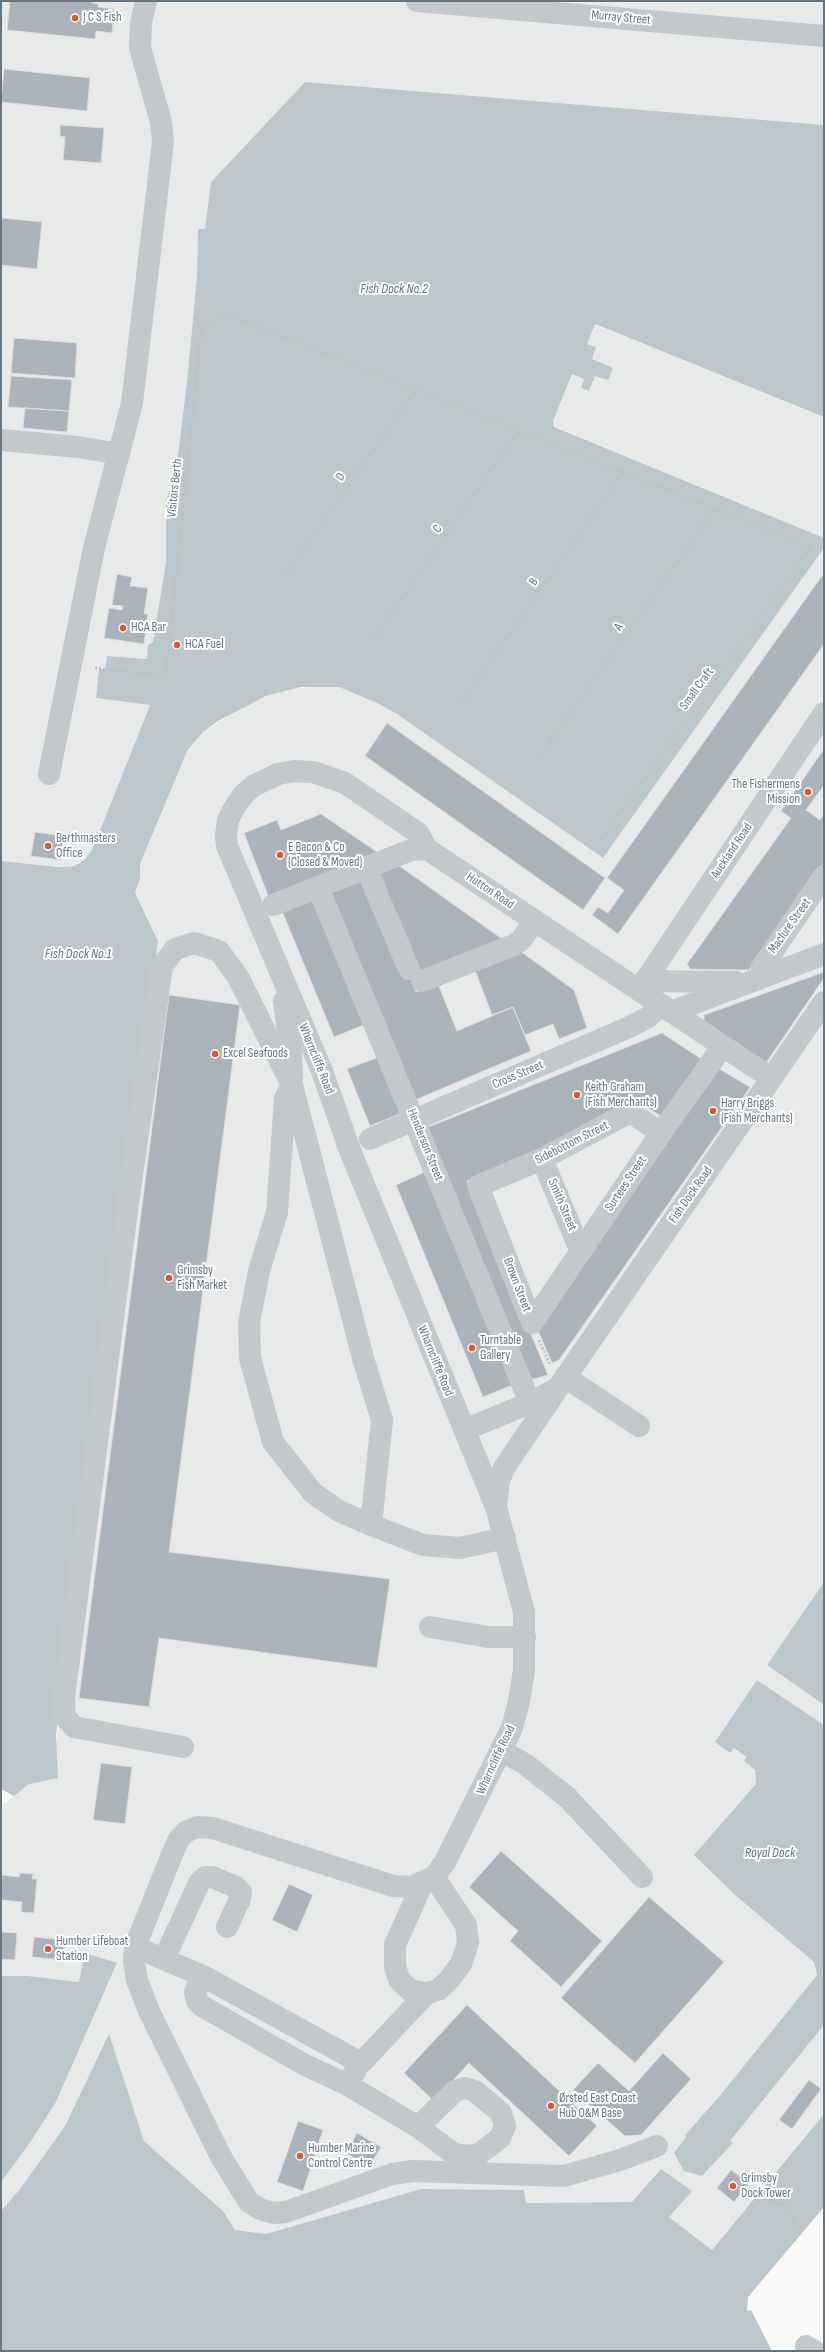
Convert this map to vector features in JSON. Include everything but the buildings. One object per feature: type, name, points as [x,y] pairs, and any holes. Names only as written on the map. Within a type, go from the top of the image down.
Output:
[{"type":"street","points":[[49,774],[94,548],[132,403],[163,142],[161,122],[140,48],[141,23],[146,1]]},
{"type":"street","name":"Murray Street","points":[[417,1],[824,36]]},
{"type":"street","points":[[1,440],[78,447],[119,454]]},
{"type":"street","name":"Auckland Road","points":[[642,986],[823,715]]},
{"type":"street","name":"Hutton Road","points":[[226,835],[228,820],[243,795],[253,786],[278,774],[294,771],[313,772],[345,783],[418,833],[427,849],[535,921],[642,986],[667,1008],[771,1078]]},
{"type":"street","name":"Wharncliffe Road","points":[[226,835],[227,846],[322,1071],[349,1148],[496,1507],[524,1612],[524,1670],[520,1701],[512,1728],[502,1751],[445,1862],[428,1880],[395,1945],[395,1966],[400,1980],[410,1990],[427,1993]]},
{"type":"street","points":[[273,905],[411,850],[427,849]]},
{"type":"street","points":[[366,868],[416,975],[514,945],[535,921]]},
{"type":"street","name":"Maclure Street","points":[[754,980],[824,876]]},
{"type":"street","name":"Henderson Street","points":[[318,887],[530,1403]]},
{"type":"street","points":[[183,1747],[74,1728],[65,1717],[64,1698],[128,1203],[162,966],[175,949],[194,943],[219,951],[238,977],[292,1085],[363,1358],[382,1420],[371,1525]]},
{"type":"street","name":"Cross Street","points":[[370,1139],[627,1028],[667,1008],[754,980],[824,954]]},
{"type":"street","points":[[281,974],[292,1055],[292,1085],[285,1099],[277,1212],[259,1271],[248,1323],[250,1358],[273,1442],[313,1492],[339,1511],[371,1525],[423,1545],[460,1548],[505,1538]]},
{"type":"street","name":"Cross Street","points":[[642,986],[754,980]]},
{"type":"street","name":"Fish Dock Road","points":[[496,1507],[499,1481],[504,1468],[824,1002]]},
{"type":"street","name":"Surtees Street","points":[[532,1323],[661,1133],[723,1046]]},
{"type":"street","name":"Sidebottom Street","points":[[478,1186],[542,1159],[630,1112],[661,1133]]},
{"type":"street","name":"Smith Street","points":[[542,1159],[581,1252]]},
{"type":"street","name":"Brown Street","points":[[478,1186],[532,1323]]},
{"type":"street","points":[[561,1383],[640,1426]]},
{"type":"street","name":"Fish Dock Road","points":[[464,1430],[530,1403],[561,1383]]},
{"type":"street","points":[[430,1627],[488,1637],[525,1637]]},
{"type":"street","points":[[502,1751],[525,1764],[568,1798],[642,1877]]},
{"type":"street","points":[[346,2084],[361,2063],[427,1993],[438,1990],[448,1981],[461,1964],[468,1943],[466,1925],[428,1880],[411,1888],[393,1886],[214,1828],[198,1827],[187,1831],[179,1839],[135,1947],[134,1961],[137,1980],[149,2011],[221,2157],[249,2202],[260,2209],[274,2213],[286,2212],[392,2174],[413,2171],[564,2176],[620,2160],[657,2146]]},
{"type":"street","points":[[164,1959],[199,1883],[205,1877],[212,1877],[230,1884],[240,1892],[240,1899],[227,1927]]},
{"type":"street","points":[[135,1947],[203,1976],[361,2063]]},
{"type":"street","points":[[203,1976],[195,1992],[197,2001],[202,2006],[305,2065],[346,2084],[418,2127]]},
{"type":"path","name":"Visitors Berth","points":[[95,668],[166,676],[201,331],[226,314],[416,390]]},
{"type":"path","points":[[416,390],[715,509]]},
{"type":"path","name":"D","points":[[284,577],[416,390]]},
{"type":"path","name":"C","points":[[373,640],[519,430]]},
{"type":"path","name":"B","points":[[462,702],[623,472]]},
{"type":"path","name":"Small Craft","points":[[599,842],[811,547],[715,509]]},
{"type":"path","name":"A","points":[[540,757],[715,509]]},
{"type":"path","name":"Brown Street","points":[[532,1323],[549,1364],[561,1383]]},
{"type":"path","points":[[755,2198],[787,2206],[801,2235]]},
{"type":"shaded area","points":[[1,1],[824,1],[824,125],[305,82],[211,182],[205,229],[198,229],[197,276],[187,382],[176,471],[166,501],[166,562],[153,643],[148,645],[147,659],[107,656],[105,669],[99,669],[96,698],[150,705],[93,848],[84,859],[75,866],[58,867],[1,861]]},
{"type":"shaded area","points":[[594,324],[824,417],[824,538],[554,427],[553,421],[572,374],[577,376],[590,345],[587,344]]},
{"type":"shaded area","points":[[824,548],[824,1582],[767,1665],[824,1705],[824,1725],[757,1680],[730,1753],[734,1748],[746,1758],[744,1761],[755,1770],[756,1784],[695,1855],[734,1894],[814,1962],[817,1975],[718,2098],[685,2135],[702,2176],[732,2143],[730,2141],[824,2025],[824,2114],[712,2250],[669,2217],[632,2202],[526,2203],[524,2190],[421,2189],[266,2234],[235,2230],[223,2211],[144,2141],[109,2035],[65,2126],[20,2189],[1,2211],[1,2182],[27,2147],[56,2102],[117,1964],[79,1982],[28,1976],[1,1976],[1,1806],[29,1784],[56,1746],[158,941],[135,893],[140,879],[140,864],[180,765],[187,751],[203,732],[247,704],[284,690],[321,686],[339,687],[377,703],[397,714],[603,858]]},
{"type":"water","name":"Fish Dock No.2","points":[[305,82],[824,125],[824,417],[595,324],[587,344],[596,347],[592,359],[613,368],[608,380],[595,376],[589,391],[581,388],[584,379],[572,374],[553,421],[554,427],[824,538],[824,548],[603,858],[397,714],[377,703],[339,687],[301,687],[266,696],[218,721],[203,732],[187,751],[140,864],[140,879],[135,893],[158,941],[56,1735],[58,1778],[29,1784],[14,1796],[1,1789],[1,861],[58,867],[75,866],[85,859],[93,848],[150,705],[96,698],[99,669],[105,669],[107,656],[147,659],[148,645],[153,642],[166,562],[166,501],[176,471],[187,382],[197,276],[198,229],[205,229],[211,182]]},
{"type":"water","points":[[824,1582],[824,1705],[767,1665]]},
{"type":"water","name":"Royal Dock","points":[[757,1680],[824,1725],[824,2025],[730,2141],[733,2143],[702,2176],[684,2171],[674,2153],[686,2137],[685,2135],[718,2098],[817,1975],[814,1962],[734,1894],[694,1855],[756,1784],[755,1770],[744,1761],[746,1757],[734,1748],[730,1753],[715,1742]]},
{"type":"water","points":[[85,1953],[117,1963],[56,2102],[27,2147],[1,2182],[1,1976],[28,1976],[79,1982]]},
{"type":"water","points":[[109,2034],[144,2141],[223,2211],[235,2230],[266,2234],[421,2189],[524,2190],[526,2203],[632,2202],[661,2169],[692,2191],[669,2217],[712,2250],[824,2114],[824,2207],[748,2297],[747,2311],[751,2310],[772,2351],[1,2351],[1,2211],[20,2189],[65,2126]]},
{"type":"place","name":"J C S Fish","points":[[75,18]]},
{"type":"place","name":"HCA Bar","points":[[123,628]]},
{"type":"place","name":"HCA Fuel","points":[[177,645]]},
{"type":"place","name":"The Fishermens Mission","points":[[808,792]]},
{"type":"place","name":"Berthmasters Office","points":[[48,846]]},
{"type":"place","name":"E Bacon & Co (Closed & Moved)","points":[[280,855]]},
{"type":"place","name":"Excel Seafoods","points":[[215,1054]]},
{"type":"place","name":"Keith Graham (Fish Merchants)","points":[[577,1095]]},
{"type":"place","name":"Harry Briggs (Fish Merchants)","points":[[713,1111]]},
{"type":"place","name":"Grimsby Fish Market","points":[[169,1278]]},
{"type":"place","name":"Turntable Gallery","points":[[472,1348]]},
{"type":"place","name":"Humber Lifeboat Station","points":[[48,1949]]},
{"type":"place","name":"Ørsted East Coast Hub O&M Base","points":[[551,2106]]},
{"type":"place","name":"Humber Marine Control Centre","points":[[300,2156]]},
{"type":"place","name":"Grimsby Dock Tower","points":[[733,2186]]},
{"type":"water label","name":"Fish Dock No.1","points":[[78,954]]}]
